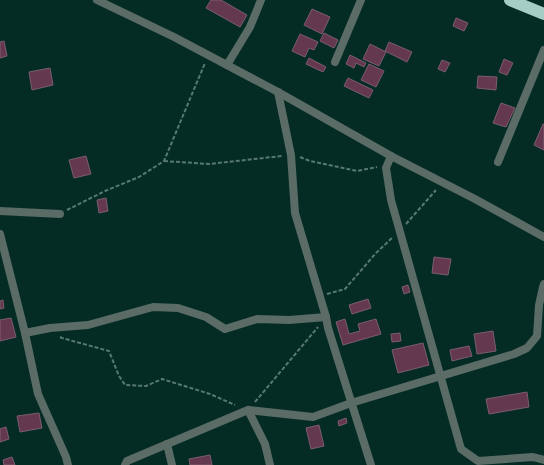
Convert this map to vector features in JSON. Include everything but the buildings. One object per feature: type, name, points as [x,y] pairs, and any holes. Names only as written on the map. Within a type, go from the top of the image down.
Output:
[{"type":"highway","points":[[510,0],[544,14]]},
{"type":"street","points":[[97,0],[209,55],[391,156],[475,199],[544,237]]},
{"type":"street","points":[[226,65],[250,27],[261,0]]},
{"type":"street","points":[[335,62],[361,0]]},
{"type":"street","points":[[498,162],[544,50]]},
{"type":"street","points":[[278,92],[291,155],[295,213],[328,328],[371,465]]},
{"type":"street","points":[[391,156],[386,168],[391,200],[460,449],[478,461],[533,457],[544,460]]},
{"type":"street","points":[[0,211],[60,214]]},
{"type":"street","points":[[0,234],[25,333],[38,394],[66,456],[68,465]]},
{"type":"street","points":[[125,465],[127,461],[248,410],[313,417],[351,403],[514,354],[527,348],[537,336],[539,305],[542,287],[544,284]]},
{"type":"street","points":[[25,333],[50,328],[88,326],[152,307],[178,308],[206,317],[225,329],[257,319],[289,320],[326,317]]},
{"type":"street","points":[[248,410],[266,444],[270,465]]},
{"type":"street","points":[[167,444],[172,465]]},
{"type":"path","points":[[60,214],[105,190],[139,177],[164,161],[209,55]]},
{"type":"path","points":[[164,161],[209,164],[291,155],[310,161],[357,171],[379,167],[391,156]]},
{"type":"path","points":[[320,296],[345,289],[376,253],[400,231],[442,183]]},
{"type":"path","points":[[50,328],[62,338],[109,351],[119,376],[125,385],[146,386],[162,379],[210,394],[248,410],[326,317]]}]
